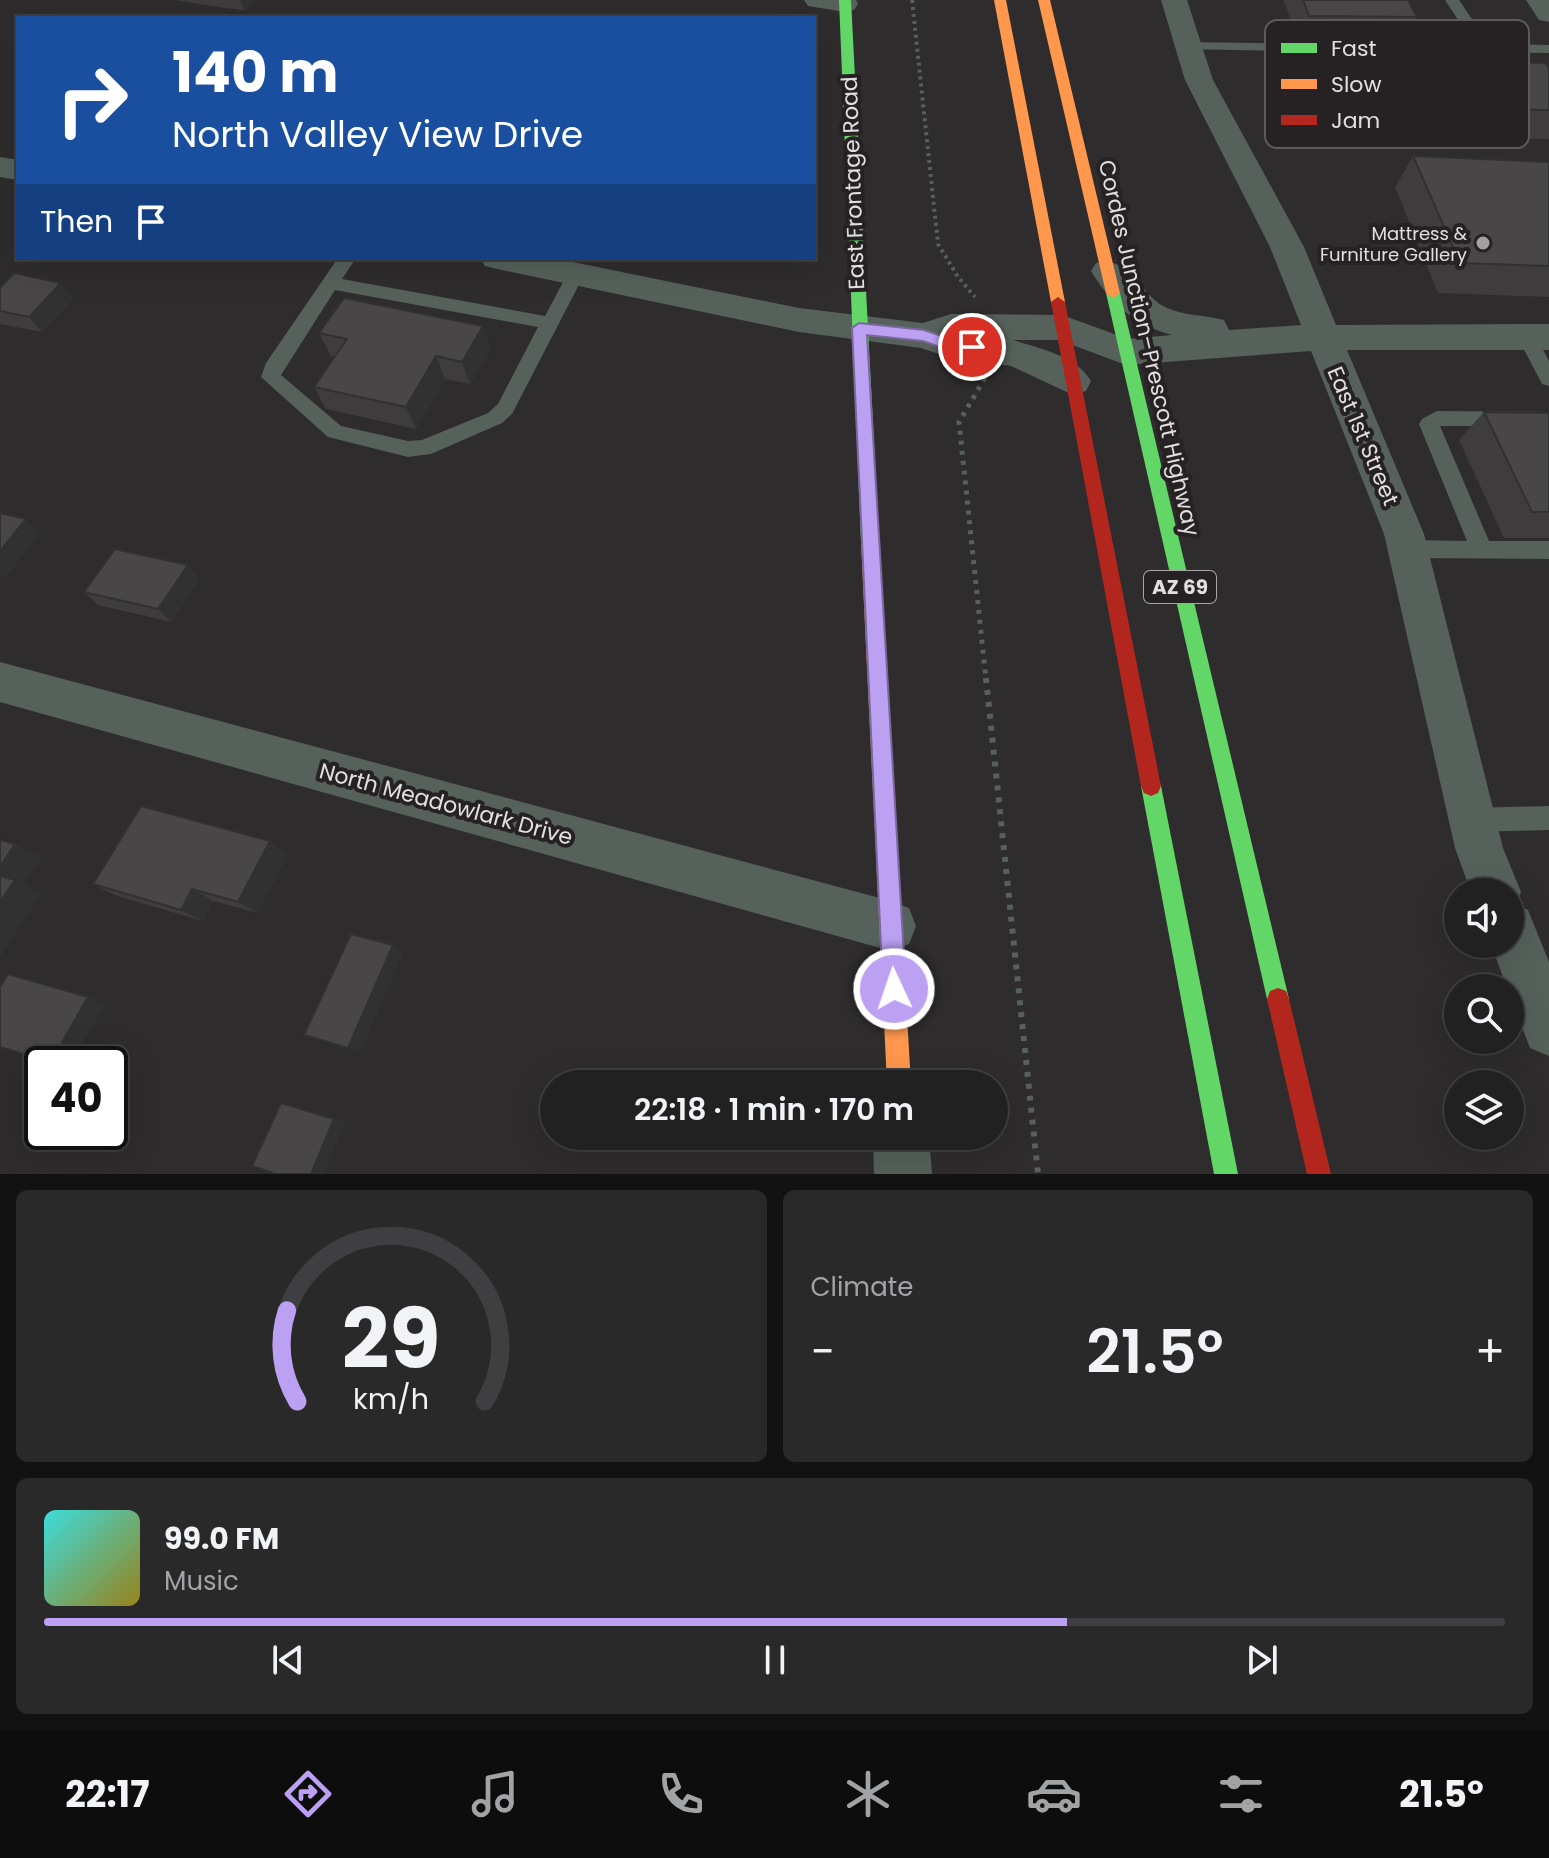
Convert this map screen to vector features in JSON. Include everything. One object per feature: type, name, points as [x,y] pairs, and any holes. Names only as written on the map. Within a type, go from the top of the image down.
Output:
[{"type":"main road","name":"AZ 69","points":[[1000,0],[1226,1174]]},
{"type":"main road","name":"Cordes Junction–Prescott Highway","points":[[1044,0],[1319,1174]]},
{"type":"main road","name":"East Frontage Road","points":[[845,2],[898,1070]]},
{"type":"street","points":[[817,0],[845,2]]},
{"type":"street","name":"East 1st Street","points":[[1174,0],[1199,80],[1287,247],[1408,549],[1472,820],[1491,878]]},
{"type":"street","points":[[1539,0],[1549,14]]},
{"type":"street","points":[[508,260],[799,320],[924,336],[951,345],[1013,353],[1043,363],[1073,381]]},
{"type":"street","points":[[1108,271],[1139,310],[1152,317],[1170,323],[1285,338]]},
{"type":"street","points":[[924,336],[951,327],[1062,328],[1126,352],[1285,338],[1538,336]]},
{"type":"street","name":"North Meadowlark Drive","points":[[0,682],[891,926]]},
{"type":"street","points":[[1522,958],[1549,1029]]},
{"type":"street","points":[[902,1150],[903,1174]]},
{"type":"lane","points":[[1452,0],[1465,20]]},
{"type":"lane","points":[[1188,46],[1265,47]]},
{"type":"lane","points":[[1529,49],[1549,49]]},
{"type":"lane","points":[[346,260],[273,368],[271,377],[335,432],[408,449],[424,448],[495,418],[505,409],[576,273]]},
{"type":"lane","points":[[330,283],[550,323]]},
{"type":"lane","points":[[1538,336],[1549,379]]},
{"type":"lane","points":[[1482,550],[1429,424],[1437,418],[1549,419]]},
{"type":"lane","points":[[1408,549],[1549,550]]},
{"type":"lane","points":[[1472,820],[1549,818]]},
{"type":"path","points":[[912,0],[938,244],[958,277],[977,299]]},
{"type":"path","points":[[989,370],[959,422],[1038,1174]]},
{"type":"building","points":[[1303,0],[1408,0],[1417,17],[1309,16]]},
{"type":"building","points":[[1529,63],[1545,63],[1549,68],[1549,110],[1529,110]]},
{"type":"building","points":[[1413,156],[1549,162],[1549,266],[1460,263]]},
{"type":"building","points":[[14,273],[61,283],[29,317],[0,311],[0,288]]},
{"type":"building","points":[[344,298],[483,326],[462,362],[436,356],[406,407],[314,387],[347,339],[319,333]]},
{"type":"building","points":[[1484,412],[1549,413],[1549,512],[1532,512]]},
{"type":"building","points":[[0,513],[26,519],[0,551]]},
{"type":"building","points":[[115,549],[188,565],[158,609],[84,592]]},
{"type":"building","points":[[141,806],[270,841],[238,902],[192,889],[181,910],[93,884]]},
{"type":"building","points":[[0,840],[15,844],[0,867]]},
{"type":"building","points":[[0,876],[15,880],[0,902]]},
{"type":"building","points":[[351,934],[393,945],[348,1048],[304,1035]]},
{"type":"building","points":[[8,974],[88,997],[60,1046],[24,1046],[24,1054],[0,1047],[0,987]]},
{"type":"building","points":[[281,1103],[334,1119],[311,1174],[276,1174],[252,1166]]},
{"type":"traffic: fast","points":[[845,0],[870,541]]},
{"type":"traffic: fast","points":[[1113,293],[1278,999]]},
{"type":"traffic: fast","points":[[1151,786],[1226,1174]]},
{"type":"traffic: slow","points":[[1000,0],[1058,302]]},
{"type":"traffic: slow","points":[[1044,0],[1113,293]]},
{"type":"traffic: slow","points":[[870,541],[898,1070]]},
{"type":"traffic: jam","points":[[1058,302],[1151,786]]},
{"type":"traffic: jam","points":[[1278,999],[1319,1174]]},
{"type":"place","name":"Mattress & Furniture Gallery","points":[[1483,243]]},
{"type":"route","points":[[894,989],[859,328],[924,336],[951,345],[972,347]]}]
